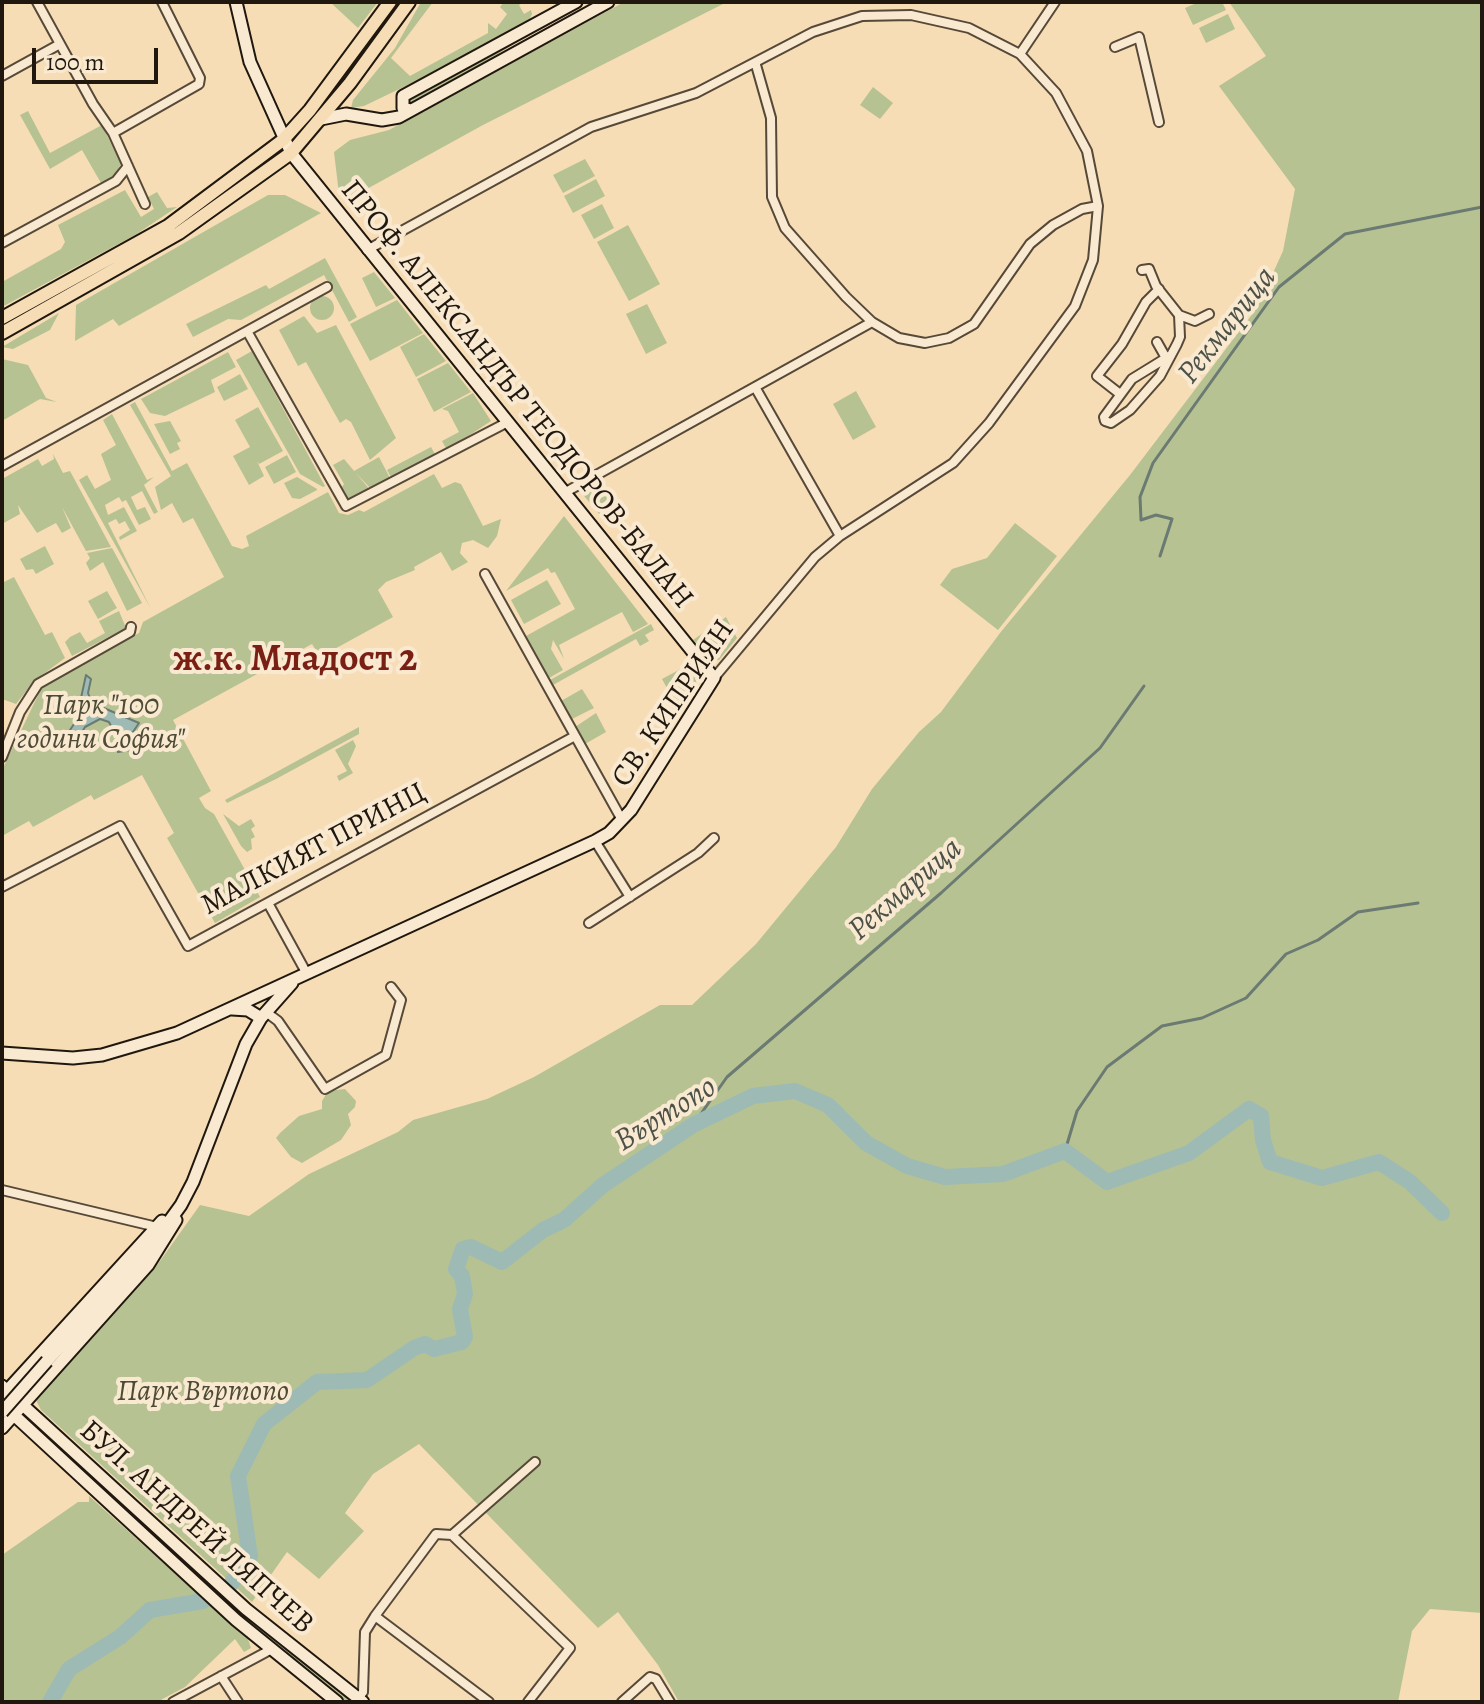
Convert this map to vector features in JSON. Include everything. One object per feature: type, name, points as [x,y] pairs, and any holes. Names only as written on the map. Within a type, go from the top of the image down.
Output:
[{"type":"main road","points":[[2,318],[168,226],[283,140],[320,98],[390,2]]},
{"type":"main road","points":[[2,333],[179,233],[291,153],[321,119],[409,2]]},
{"type":"street","points":[[37,2],[113,133],[145,204]]},
{"type":"street","points":[[113,133],[199,84],[200,78],[162,2]]},
{"type":"street","name":"ПРОФ. АЛЕКСАНДЪР ТЕОДОРОВ-БАЛАН","points":[[236,2],[250,62],[291,153],[714,678]]},
{"type":"street","points":[[411,110],[403,108],[403,96],[576,2]]},
{"type":"street","points":[[321,119],[346,114],[387,120],[411,110],[608,2]]},
{"type":"street","points":[[1020,54],[1055,2]]},
{"type":"street","name":"СВ. КИПРИЯН","points":[[2,1053],[45,1059],[102,1055],[177,1033],[595,841],[622,820],[714,678],[794,579],[840,536],[939,474],[989,423],[1082,294],[1093,260],[1098,206],[1092,169],[1072,118],[1056,93],[1020,54],[984,34],[955,24],[887,13],[851,19],[813,32],[756,65],[696,93],[591,127],[367,250]]},
{"type":"street","points":[[1115,47],[1139,37],[1159,122]]},
{"type":"street","points":[[2,76],[60,44]]},
{"type":"street","points":[[756,65],[771,118],[772,197],[785,228],[872,322],[899,338],[925,343],[949,338],[974,324],[1030,244],[1053,225],[1082,209],[1098,206]]},
{"type":"street","points":[[2,243],[116,181],[128,166]]},
{"type":"street","points":[[1142,270],[1149,269],[1159,289],[1179,315],[1181,332]]},
{"type":"street","points":[[2,466],[327,287]]},
{"type":"street","points":[[1120,394],[1097,376],[1122,344],[1146,302],[1159,289]]},
{"type":"street","points":[[1179,315],[1201,321],[1209,314]]},
{"type":"street","points":[[1168,357],[1132,379],[1103,419],[1108,423],[1143,397],[1168,357],[1181,332],[1190,319]]},
{"type":"street","points":[[564,493],[872,322]]},
{"type":"street","points":[[247,331],[346,506],[506,423]]},
{"type":"street","points":[[1157,342],[1168,357]]},
{"type":"street","points":[[755,387],[840,536]]},
{"type":"street","points":[[485,574],[622,820]]},
{"type":"street","points":[[2,757],[20,712],[38,684],[130,632],[131,627]]},
{"type":"street","name":"МАЛКИЯТ ПРИНЦ","points":[[2,887],[117,826],[122,828],[188,946],[575,736]]},
{"type":"street","points":[[589,923],[714,838]]},
{"type":"street","points":[[595,841],[630,897]]},
{"type":"street","points":[[13,1411],[148,1265],[170,1232],[193,1182],[240,1057],[264,1015],[303,976],[268,903]]},
{"type":"street","points":[[224,1011],[241,1009],[278,1021],[325,1089],[386,1055],[401,1000],[391,987]]},
{"type":"street","points":[[240,1003],[249,1003],[264,1015]]},
{"type":"street","points":[[2,1190],[157,1227]]},
{"type":"street","points":[[4,1391],[181,1205]]},
{"type":"street","points":[[2,1428],[47,1361],[144,1255],[181,1205]]},
{"type":"street","name":"БУЛ. АНДРЕЙ ЛЯПЧЕВ","points":[[4,1391],[13,1411],[270,1650],[337,1702]]},
{"type":"street","name":"БУЛ. АНДРЕЙ ЛЯПЧЕВ","points":[[2,1404],[246,1609],[361,1700]]},
{"type":"street","points":[[452,1535],[535,1462]]},
{"type":"street","points":[[361,1700],[365,1632],[436,1534],[452,1535],[570,1648],[533,1700]]},
{"type":"street","points":[[375,1616],[489,1702]]},
{"type":"street","points":[[173,1702],[270,1650]]},
{"type":"street","points":[[221,1676],[238,1702]]},
{"type":"street","points":[[622,1702],[650,1677],[656,1679],[670,1702]]},
{"type":"green space","points":[[330,2],[378,2],[358,28]]},
{"type":"green space","points":[[421,2],[433,2],[391,58],[410,76],[488,33],[488,23],[496,29],[507,14],[500,7],[504,2],[524,2],[519,5],[524,14],[531,10],[532,14],[529,20],[418,80],[364,106],[351,108],[353,100],[395,48]]},
{"type":"green space","points":[[624,2],[727,2],[483,125],[345,201],[339,194],[334,152],[350,140],[389,130]]},
{"type":"green space","points":[[1199,2],[1222,2],[1226,10],[1193,25],[1185,8]]},
{"type":"green space","name":"Парк Въртопо","points":[[1229,2],[1482,2],[1482,1613],[1430,1609],[1412,1631],[1398,1702],[679,1702],[658,1665],[618,1612],[598,1628],[419,1444],[373,1474],[345,1513],[364,1531],[319,1579],[287,1552],[252,1602],[41,1410],[36,1400],[155,1268],[200,1205],[249,1216],[309,1174],[398,1132],[413,1120],[487,1099],[534,1077],[660,1005],[692,1005],[756,944],[836,847],[872,789],[919,732],[941,712],[1000,633],[1130,475],[1257,308],[1283,251],[1295,189],[1219,86],[1266,56]]},
{"type":"green space","points":[[1228,14],[1235,29],[1206,43],[1199,28]]},
{"type":"green space","points":[[533,32],[408,106],[405,101]]},
{"type":"green space","points":[[873,87],[893,103],[880,119],[860,105]]},
{"type":"green space","points":[[28,111],[50,153],[102,125],[121,164],[113,177],[101,183],[82,150],[50,169],[20,115]]},
{"type":"green space","points":[[585,159],[595,176],[563,193],[553,175]]},
{"type":"green space","points":[[596,179],[605,196],[573,213],[564,196]]},
{"type":"green space","points":[[125,190],[141,217],[154,209],[148,197],[157,192],[167,208],[177,207],[135,235],[2,307],[2,282],[61,249],[65,242],[58,225]]},
{"type":"green space","points":[[268,195],[285,195],[321,213],[119,326],[113,319],[75,341],[76,305]]},
{"type":"green space","points":[[602,204],[614,228],[594,239],[581,215]]},
{"type":"green space","points":[[628,225],[660,284],[629,301],[597,242]]},
{"type":"green space","points":[[325,258],[357,317],[349,322],[324,275],[241,320],[228,319],[193,337],[186,324],[266,285],[269,289]]},
{"type":"green space","points":[[374,272],[395,298],[376,307],[362,278]]},
{"type":"green space","points":[[322,296],[330,300],[334,308],[330,316],[322,320],[314,316],[310,308],[314,300]]},
{"type":"green space","points":[[397,300],[423,333],[370,361],[350,324]]},
{"type":"green space","points":[[647,304],[667,343],[646,354],[626,314]]},
{"type":"green space","points":[[59,313],[50,330],[13,349],[2,347]]},
{"type":"green space","points":[[304,316],[317,333],[336,325],[396,438],[370,460],[351,422],[346,419],[340,423],[306,362],[298,366],[279,330]]},
{"type":"green space","points":[[424,334],[446,361],[416,377],[400,347]]},
{"type":"green space","points":[[252,351],[325,486],[300,474],[236,360]]},
{"type":"green space","points":[[228,352],[236,367],[211,380],[215,392],[165,416],[150,413],[141,399]]},
{"type":"green space","points":[[2,359],[28,365],[46,398],[57,402],[40,399],[2,421]]},
{"type":"green space","points":[[448,363],[471,392],[434,412],[417,379]]},
{"type":"green space","points":[[240,374],[248,389],[224,401],[217,387]]},
{"type":"green space","points":[[856,391],[876,427],[853,440],[833,404]]},
{"type":"green space","points":[[473,393],[491,421],[447,450],[442,441],[459,432],[448,411],[442,409]]},
{"type":"green space","name":"Парк \"100 години София\"","points":[[135,402],[172,471],[187,463],[232,546],[242,549],[249,546],[246,536],[328,492],[339,513],[348,515],[359,510],[364,512],[434,474],[442,488],[455,482],[461,484],[483,526],[501,519],[497,536],[488,548],[473,540],[462,543],[460,553],[468,562],[452,571],[441,552],[414,567],[415,570],[386,582],[378,590],[393,617],[320,657],[312,644],[173,720],[211,791],[199,798],[205,808],[214,814],[260,897],[215,923],[167,838],[174,833],[142,775],[94,800],[91,795],[33,827],[29,821],[2,836],[2,770],[42,687],[139,633],[143,622],[224,577],[193,518],[183,523],[172,503],[161,510],[155,487],[171,476],[130,405]]},
{"type":"green space","points":[[258,407],[283,451],[259,464],[257,461],[264,476],[249,485],[233,456],[250,447],[235,420]]},
{"type":"green space","points":[[112,414],[147,480],[154,477],[144,485],[158,512],[154,514],[142,491],[131,497],[137,510],[145,507],[151,519],[139,525],[126,500],[122,502],[119,497],[105,505],[108,515],[124,507],[137,531],[120,540],[119,537],[130,530],[125,521],[119,524],[116,519],[108,523],[151,609],[79,480],[87,475],[95,489],[111,480],[101,454],[116,445],[103,420]]},
{"type":"green space","points":[[170,421],[181,441],[177,443],[180,449],[170,454],[154,424]]},
{"type":"green space","points":[[431,447],[436,456],[392,479],[387,470]]},
{"type":"green space","points":[[53,454],[63,473],[70,471],[111,547],[86,551],[62,507],[71,528],[62,533],[56,523],[37,533],[18,505],[20,514],[2,524],[2,479],[38,459],[42,466],[54,459]]},
{"type":"green space","points":[[287,455],[296,472],[274,484],[265,467]]},
{"type":"green space","points":[[379,457],[391,480],[372,490],[354,471]]},
{"type":"green space","points":[[344,459],[371,491],[347,501],[340,490],[344,484],[333,465]]},
{"type":"green space","points":[[297,477],[317,490],[300,499],[292,498],[284,483]]},
{"type":"green space","points":[[601,479],[616,506],[600,515],[580,491]]},
{"type":"green space","points":[[564,516],[648,624],[633,632],[622,612],[559,645],[564,659],[553,640],[551,649],[563,670],[549,678],[526,636],[575,609],[555,572],[551,573],[548,568],[506,591]]},
{"type":"green space","points":[[1015,523],[1057,556],[998,630],[940,585],[952,569],[987,558]]},
{"type":"green space","points":[[45,546],[54,564],[36,574],[33,569],[26,570],[20,559]]},
{"type":"green space","points":[[112,548],[142,603],[127,611],[103,562],[90,571],[86,563],[90,558],[87,553]]},
{"type":"green space","points":[[14,577],[45,635],[52,632],[65,658],[34,681],[16,704],[2,699],[2,583]]},
{"type":"green space","points":[[547,580],[561,604],[524,624],[511,600]]},
{"type":"green space","points":[[107,591],[117,608],[98,619],[88,601]]},
{"type":"green space","points":[[119,611],[126,628],[72,656],[65,642],[70,637],[80,632],[87,643],[105,633],[99,621]]},
{"type":"green space","points":[[726,617],[737,638],[719,660],[713,661],[693,640]]},
{"type":"green space","points":[[651,624],[654,630],[645,635],[649,641],[640,646],[636,639],[553,685],[550,680]]},
{"type":"green space","points":[[688,665],[698,679],[679,710],[662,679]]},
{"type":"green space","points":[[582,689],[594,708],[572,719],[561,701]]},
{"type":"green space","points":[[596,713],[606,732],[585,744],[575,727]]},
{"type":"green space","points":[[359,727],[359,734],[276,779],[227,803],[225,800]]},
{"type":"green space","points":[[353,740],[356,746],[348,764],[353,773],[339,781],[337,776],[347,771],[335,750]]},
{"type":"green space","points":[[223,814],[239,826],[251,819],[255,826],[251,829],[255,837],[251,839],[252,849],[247,852],[241,846]]},
{"type":"green space","points":[[345,1089],[356,1101],[348,1114],[351,1125],[341,1140],[302,1163],[291,1157],[276,1138],[299,1116],[322,1109],[322,1101],[328,1091]]},
{"type":"green space","points":[[89,1496],[248,1639],[251,1648],[244,1652],[235,1639],[185,1687],[157,1702],[2,1702],[2,1555],[78,1502],[89,1502]]},
{"type":"green space","points":[[115,1497],[258,1627],[354,1702],[345,1702],[224,1603],[113,1500]]},
{"type":"water","points":[[86,675],[91,679],[88,693],[92,703],[139,723],[133,732],[117,738],[109,722],[100,719],[85,727],[78,739],[66,736],[76,721]]},
{"type":"water","points":[[143,725],[146,736],[143,748],[118,752],[118,742],[134,737]]},
{"type":"waterway","name":"Рекмарица","points":[[1160,556],[1172,519],[1156,515],[1141,520],[1140,497],[1153,463],[1279,287],[1345,234],[1482,207]]},
{"type":"waterway","name":"Рекмарица","points":[[693,1125],[727,1077],[941,893],[1100,748],[1144,686]]},
{"type":"waterway","points":[[1065,1151],[1077,1111],[1107,1067],[1162,1026],[1202,1018],[1246,998],[1286,954],[1318,940],[1358,912],[1418,903]]},
{"type":"waterway","name":"Въртопо","points":[[231,1584],[250,1556],[238,1476],[264,1424],[317,1382],[367,1380],[414,1348],[425,1344],[434,1349],[462,1342],[465,1337],[460,1309],[465,1294],[462,1276],[456,1269],[463,1249],[471,1247],[502,1262],[543,1230],[564,1220],[603,1185],[693,1125],[753,1096],[795,1091],[828,1105],[866,1143],[907,1166],[945,1177],[1003,1174],[1065,1151],[1107,1182],[1189,1153],[1249,1109],[1261,1116],[1263,1140],[1270,1162],[1322,1178],[1379,1162],[1410,1182],[1442,1213]]},
{"type":"waterway","name":"Въртопо","points":[[50,1702],[69,1669],[120,1637],[150,1610],[203,1601]]},
{"type":"district","name":"ж.к. Младост 2","points":[[295,661]]}]
